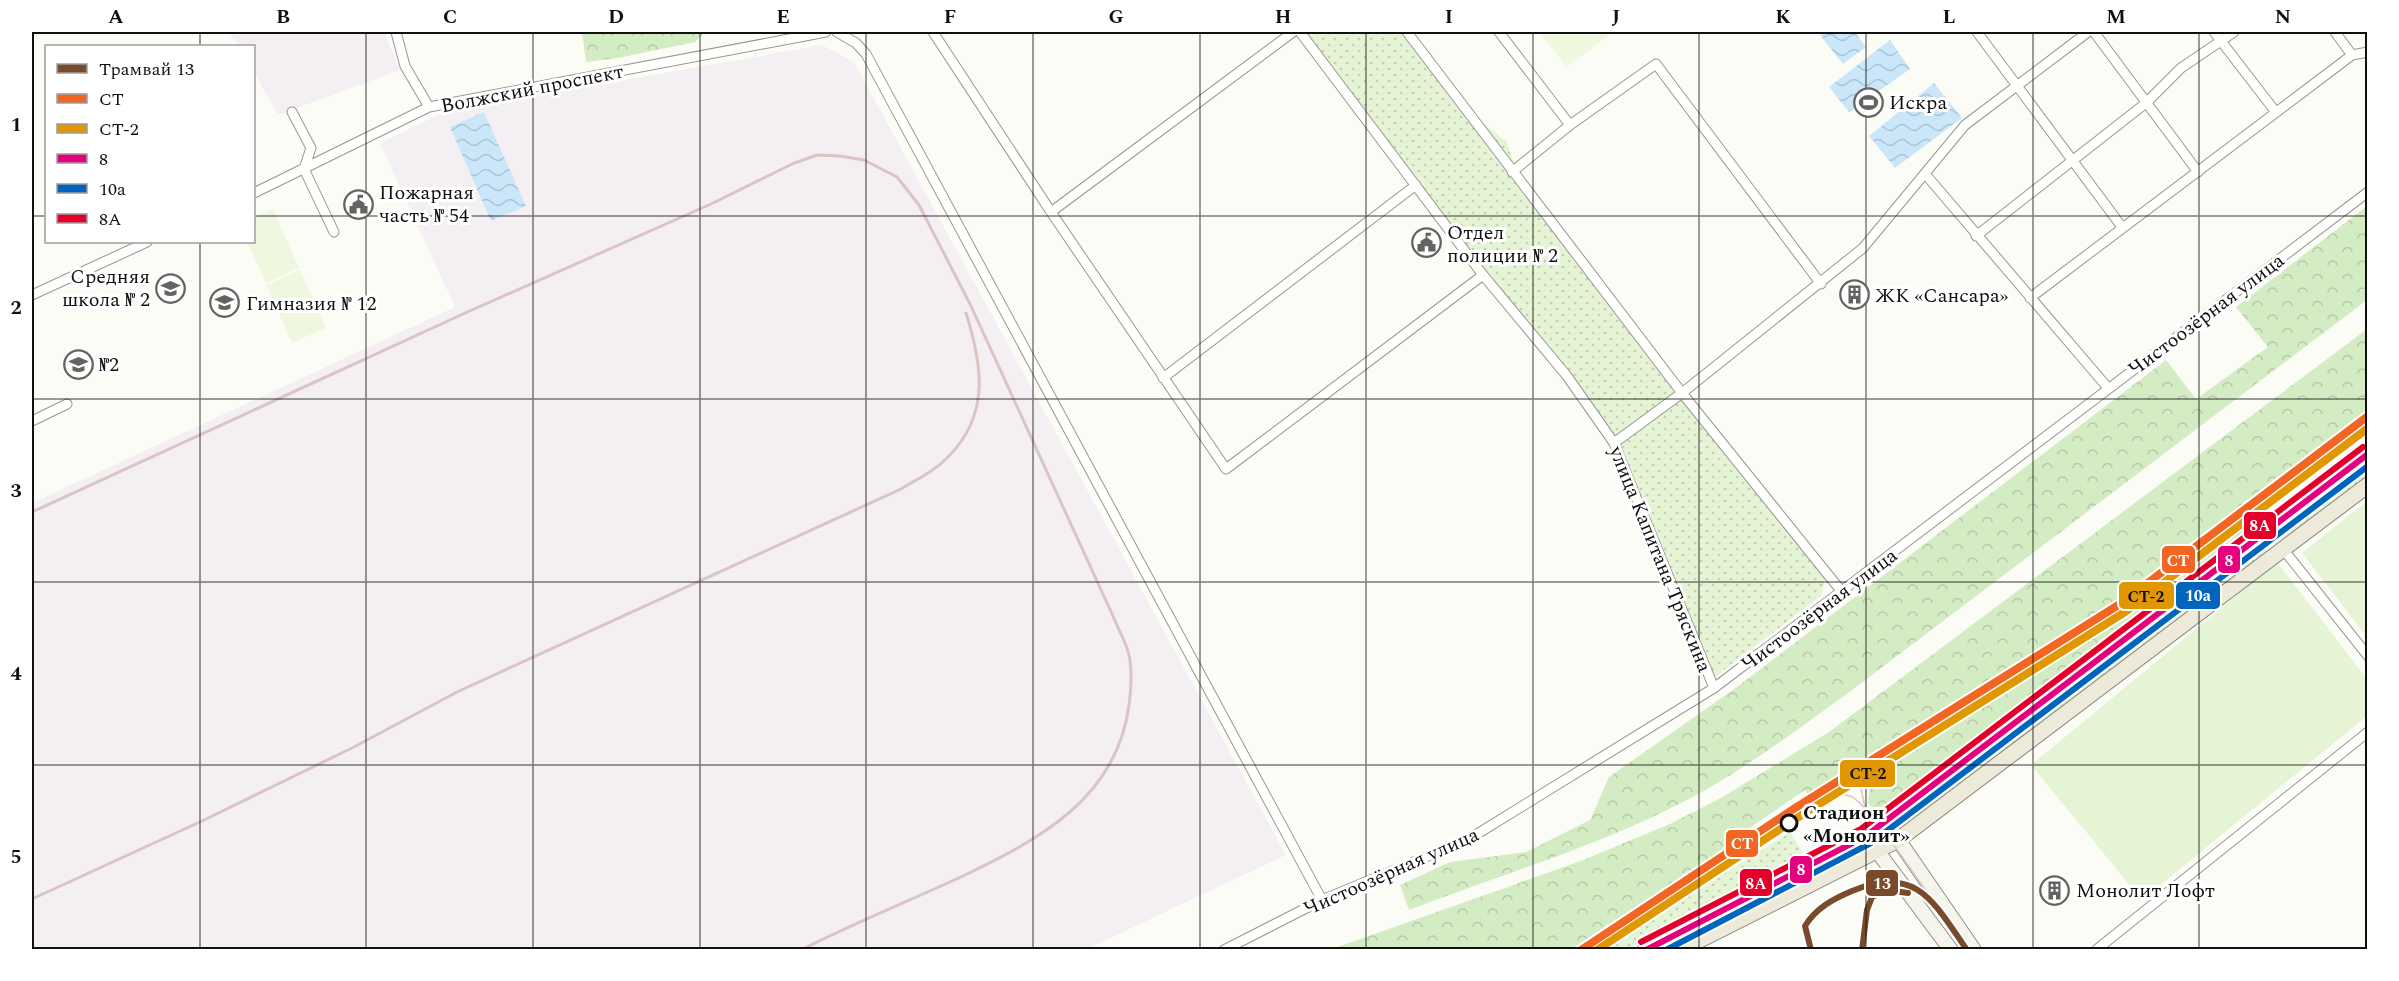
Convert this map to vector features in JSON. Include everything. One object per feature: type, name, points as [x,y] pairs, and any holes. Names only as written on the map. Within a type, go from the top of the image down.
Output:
[{"type":"main road","points":[[1645,950],[1843,850],[1866,836],[2367,454]]},
{"type":"main road","points":[[1680,950],[1898,840],[2367,485]]},
{"type":"main road","points":[[2267,531],[2283,549]]},
{"type":"street","points":[[396,32],[405,66],[429,107]]},
{"type":"street","name":"Волжский проспект","points":[[255,193],[429,107],[826,32]]},
{"type":"street","points":[[837,32],[856,43],[866,54],[1322,900]]},
{"type":"street","points":[[933,32],[1051,212],[1226,469],[1483,275]]},
{"type":"street","points":[[1051,212],[1293,32]]},
{"type":"street","name":"улица Капитана Тряскина","points":[[1300,32],[1483,275],[1567,376],[1614,443],[1713,688]]},
{"type":"street","points":[[1407,32],[1682,393],[1842,592]]},
{"type":"street","points":[[1500,32],[1570,125]]},
{"type":"street","points":[[1977,32],[2122,227]]},
{"type":"street","points":[[1614,443],[1682,393],[1821,284],[1863,248],[1926,175],[1965,125],[2088,32]]},
{"type":"street","points":[[2094,32],[2198,172]]},
{"type":"street","points":[[2214,32],[2275,111]]},
{"type":"street","points":[[1976,236],[2146,103],[2181,68],[2234,32]]},
{"type":"street","points":[[2335,32],[2352,55]]},
{"type":"street","points":[[2030,298],[2275,111],[2352,55],[2367,52]]},
{"type":"street","points":[[1512,172],[1570,125],[1656,64],[1821,284]]},
{"type":"street","points":[[292,112],[311,148],[304,169],[334,232]]},
{"type":"street","points":[[1926,175],[2108,388]]},
{"type":"street","points":[[1163,378],[1416,185]]},
{"type":"street","name":"Чистоозёрная улица","points":[[1224,950],[1322,900],[1468,839],[1713,688],[2367,192]]},
{"type":"street","points":[[32,295],[145,243]]},
{"type":"street","points":[[32,421],[67,404]]},
{"type":"street","points":[[2283,549],[2367,656]]},
{"type":"street","points":[[2096,950],[2367,732]]},
{"type":"street","points":[[1886,822],[1974,950]]},
{"type":"street","points":[[1866,836],[1951,950]]},
{"type":"shaded area","points":[[228,32],[384,32],[400,70],[278,115],[255,74],[255,45],[238,45]]},
{"type":"shaded area","points":[[822,45],[854,62],[1286,855],[1087,949],[32,949],[32,503],[455,307],[380,143],[444,112]]},
{"type":"green space","points":[[582,32],[705,32],[695,42],[618,58],[586,62]]},
{"type":"green space","points":[[1302,32],[1404,32],[1459,103],[1507,142],[1515,167],[1826,574],[1821,596],[1715,677],[1616,440],[1484,273]]},
{"type":"green space","points":[[1539,32],[1609,32],[1611,34],[1567,67]]},
{"type":"green space","points":[[2367,206],[2367,300],[1852,690],[1750,763],[1685,801],[1584,846],[1409,910],[1400,885],[1450,862],[1526,852],[1590,820],[1609,777],[1737,687],[2166,360],[2196,399],[2268,347],[2236,307]]},
{"type":"green space","points":[[273,209],[299,268],[266,283],[247,243],[255,243],[255,218]]},
{"type":"green space","points":[[300,270],[326,328],[292,343],[266,285]]},
{"type":"green space","points":[[2367,329],[2367,411],[2117,600],[1808,795],[1805,790],[1751,827],[1749,834],[1571,949],[1332,949],[1578,862],[1670,824],[1721,798],[1829,732]]},
{"type":"green space","points":[[2367,465],[2367,476],[2286,539],[2282,537],[2281,532]]},
{"type":"green space","points":[[2367,501],[2367,637],[2302,553]]},
{"type":"green space","points":[[2253,518],[2260,525],[1989,726],[1878,814],[1868,803],[1871,780],[1883,769],[2123,617]]},
{"type":"green space","points":[[2268,544],[2271,551],[1912,820],[1913,814],[2263,545]]},
{"type":"green space","points":[[2277,562],[2367,679],[2367,716],[2142,900],[2031,765]]},
{"type":"green space","points":[[1790,832],[1806,857],[1627,949],[1605,949]]},
{"type":"water","name":"Искра","points":[[1825,32],[1855,32],[1866,47],[1843,64],[1820,35]]},
{"type":"water","name":"Искра","points":[[1890,40],[1910,69],[1849,112],[1829,87]]},
{"type":"water","name":"Искра","points":[[1934,83],[1962,118],[1895,168],[1869,136]]},
{"type":"water","points":[[484,112],[526,206],[491,221],[450,127]]},
{"type":"tram line","points":[[1865,807],[1861,789],[1868,775]]},
{"type":"tram line","points":[[1812,798],[1841,794],[1857,801],[1878,824],[1929,895]]},
{"type":"tram line","name":"13","points":[[1811,950],[1805,926],[1820,909],[1852,891],[1874,884],[1892,882],[1908,885],[1921,892],[1933,903],[1967,950]]},
{"type":"tram line","name":"13","points":[[1862,950],[1867,910],[1872,897],[1886,890],[1908,893]]},
{"type":"railway","points":[[32,512],[463,314],[711,204],[792,164],[817,155],[840,156],[864,160],[897,177],[919,205],[971,306],[1124,640],[1131,667],[1129,705],[1122,738],[1109,766],[1092,790],[1070,812],[1046,830],[992,862],[801,950]]},
{"type":"railway","points":[[32,899],[202,821],[354,747],[457,692],[901,489],[926,474],[943,462],[962,441],[977,406],[979,370],[966,313]]},
{"type":"transit line","name":"СТ","points":[[1581,950],[1792,810],[2120,604],[2368,416]]},
{"type":"transit line","name":"СТ-2","points":[[1597,950],[1797,818],[2125,612],[2368,428]]},
{"type":"transit line","name":"8А","points":[[1641,942],[1861,829],[2363,447]]},
{"type":"transit line","name":"8","points":[[1646,950],[1866,836],[2368,454]]},
{"type":"transit line","name":"10а","points":[[1666,950],[1871,843],[2368,466]]},
{"type":"place","name":"Искра","points":[[1868,102]]},
{"type":"place","name":"Пожарная часть № 54","points":[[358,204]]},
{"type":"place","name":"Отдел полиции № 2","points":[[1426,243]]},
{"type":"place","name":"Средняя школа № 2","points":[[171,288]]},
{"type":"place","name":"ЖК «Сансара»","points":[[1854,295]]},
{"type":"place","name":"Гимназия № 12","points":[[225,303]]},
{"type":"place","name":"№2","points":[[78,364]]},
{"type":"place","name":"Стадион «Монолит»","points":[[1789,823]]},
{"type":"place","name":"Монолит Лофт","points":[[2055,890]]}]
